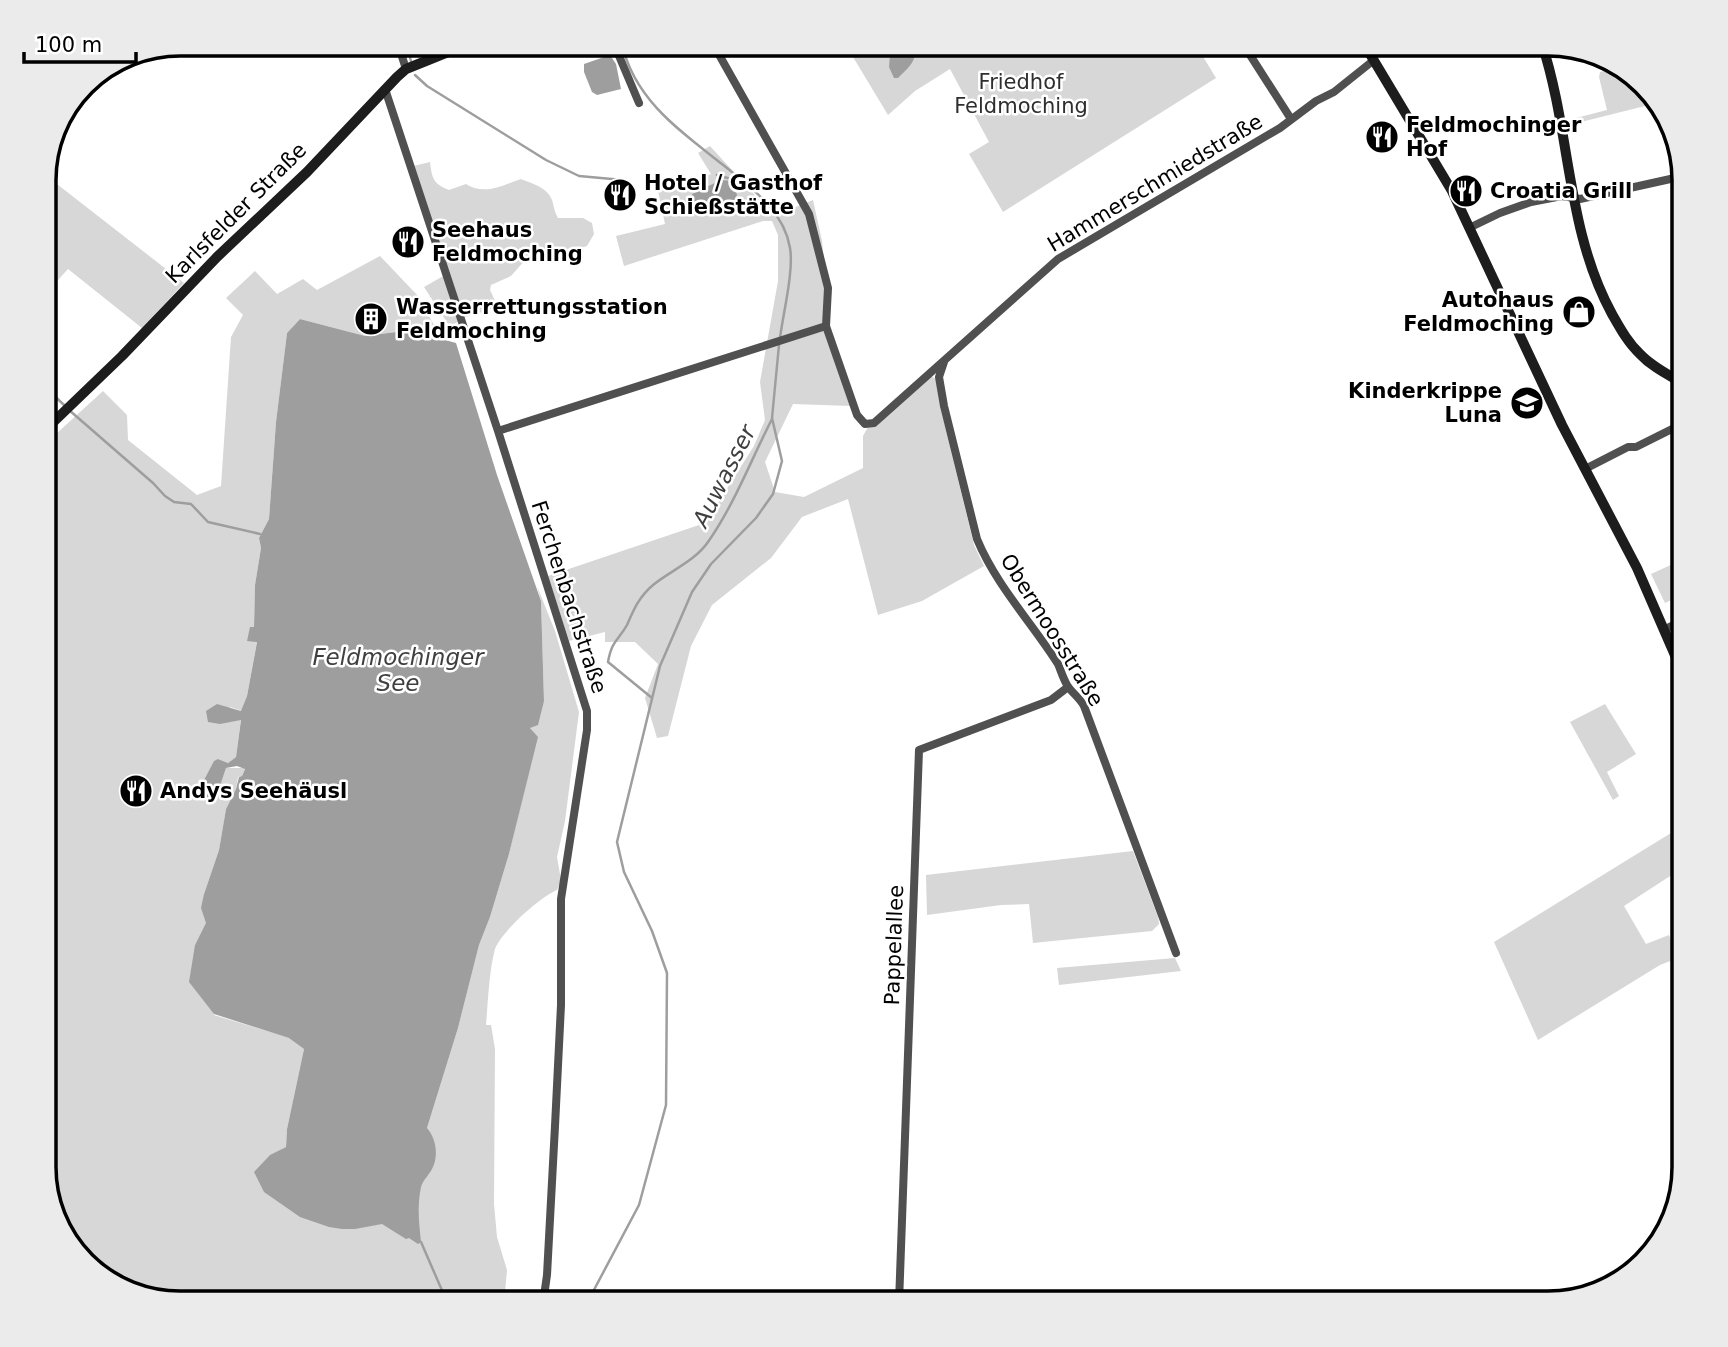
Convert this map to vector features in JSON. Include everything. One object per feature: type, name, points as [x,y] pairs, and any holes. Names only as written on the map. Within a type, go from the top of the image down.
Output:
[{"type":"main road","name":"Karlsfelder Straße","points":[[56,420],[217,257],[307,172],[385,89],[406,69],[438,56]]},
{"type":"main road","points":[[1371,56],[1443,175],[1538,377],[1623,538],[1672,646]]},
{"type":"main road","points":[[1546,56],[1572,197],[1589,262],[1619,326],[1640,355],[1672,376]]},
{"type":"street","points":[[402,56],[406,69]]},
{"type":"street","points":[[619,56],[639,103]]},
{"type":"street","points":[[498,431],[826,326],[828,288],[809,214],[720,56]]},
{"type":"street","points":[[1251,56],[1291,119]]},
{"type":"street","name":"Hammerschmiedstraße","points":[[826,326],[856,415],[865,424],[874,423],[1058,259],[1280,128],[1374,61]]},
{"type":"street","name":"Ferchenbachstraße","points":[[385,89],[587,711],[587,730],[561,900],[561,992],[545,1291]]},
{"type":"street","points":[[1469,228],[1531,202],[1562,196],[1580,199],[1672,179]]},
{"type":"street","name":"Obermoosstraße","points":[[946,359],[939,377],[944,407],[977,539],[989,562],[1059,667],[1068,687],[1084,706],[1176,953]]},
{"type":"street","points":[[1585,469],[1672,429]]},
{"type":"street","points":[[1665,629],[1672,626]]},
{"type":"street","name":"Pappelallee","points":[[899,1291],[919,750],[1051,701],[1068,687]]},
{"type":"green space","name":"Friedhof Feldmoching","points":[[1203,56],[1216,78],[1003,212],[969,154],[989,142],[950,69],[915,91],[888,115],[853,57]]},
{"type":"green space","points":[[1606,70],[1624,82],[1647,105],[1577,123],[1576,118],[1607,110],[1600,72]]},
{"type":"green space","points":[[710,146],[774,216],[813,200],[822,241],[827,286],[825,326],[851,406],[793,404],[765,462],[775,492],[804,497],[863,468],[863,436],[869,425],[931,376],[936,379],[974,545],[984,566],[922,601],[878,615],[848,499],[802,517],[771,558],[712,605],[691,646],[668,736],[657,738],[645,698],[658,664],[635,642],[605,642],[605,632],[569,641],[548,576],[705,523],[754,446],[765,420],[760,382],[778,281],[778,235],[772,221],[763,221],[624,266],[616,236],[665,224],[656,181],[682,187],[711,174],[698,153]]},
{"type":"green space","points":[[430,162],[434,180],[449,190],[466,184],[480,189],[494,188],[521,179],[535,184],[550,196],[558,218],[583,218],[592,223],[594,234],[587,246],[543,260],[526,259],[511,276],[491,285],[490,290],[498,307],[463,318],[450,327],[424,287],[445,275],[409,167]]},
{"type":"green space","points":[[56,183],[184,283],[142,328],[68,269],[56,282]]},
{"type":"green space","points":[[380,256],[419,297],[435,327],[365,336],[300,319],[287,333],[276,422],[269,519],[259,538],[261,548],[255,585],[254,628],[247,641],[257,641],[242,711],[230,707],[230,722],[241,719],[236,757],[228,763],[218,759],[214,803],[226,768],[245,768],[242,776],[238,777],[236,789],[226,809],[219,850],[204,894],[207,923],[195,945],[214,1015],[290,1038],[304,1049],[287,1129],[286,1147],[277,1152],[427,1128],[458,1028],[479,945],[509,854],[537,737],[530,728],[544,701],[541,601],[537,586],[555,631],[579,712],[565,821],[557,857],[561,880],[557,890],[522,916],[499,942],[495,949],[490,977],[486,1025],[491,1025],[495,1049],[494,1204],[497,1237],[507,1270],[505,1291],[155,1289],[106,1266],[92,1255],[65,1215],[58,1192],[56,434],[103,391],[127,415],[128,440],[197,495],[221,486],[231,337],[243,315],[226,298],[255,271],[277,294],[303,279],[317,290]]},
{"type":"green space","points":[[1672,564],[1672,600],[1665,603],[1651,574]]},
{"type":"green space","points":[[1605,704],[1636,754],[1607,772],[1619,796],[1613,800],[1570,722]]},
{"type":"green space","points":[[1672,832],[1672,875],[1624,906],[1646,944],[1669,935],[1672,960],[1660,965],[1538,1040],[1494,942]]},
{"type":"green space","points":[[1133,851],[1158,917],[1159,924],[1152,931],[1033,943],[1029,904],[927,915],[926,875]]},
{"type":"green space","points":[[1175,958],[1181,971],[1059,985],[1057,968]]},
{"type":"water","points":[[611,56],[616,64],[621,89],[597,95],[592,92],[584,72],[584,64]]},
{"type":"water","points":[[890,56],[915,56],[898,78],[894,78],[889,67]]},
{"type":"water","points":[[721,180],[733,181],[737,195],[728,211],[705,215],[692,194]]},
{"type":"water","name":"Feldmochinger See","points":[[300,319],[365,336],[435,327],[443,331],[445,340],[456,343],[497,475],[541,601],[544,701],[538,725],[530,728],[538,737],[509,854],[479,945],[458,1028],[427,1128],[436,1153],[432,1169],[421,1187],[421,1242],[418,1244],[382,1224],[355,1229],[329,1227],[300,1217],[264,1192],[254,1172],[270,1155],[286,1147],[287,1129],[304,1049],[289,1038],[214,1014],[189,982],[195,945],[206,923],[201,908],[219,850],[226,809],[245,769],[237,766],[226,768],[214,804],[205,800],[202,784],[214,761],[218,759],[228,763],[236,757],[241,720],[220,724],[208,722],[206,711],[217,704],[241,711],[247,696],[257,642],[247,641],[250,627],[254,627],[255,585],[261,548],[259,538],[269,519],[276,422],[287,333]]},
{"type":"waterway","points":[[410,56],[411,61]]},
{"type":"waterway","points":[[626,56],[637,81],[661,112],[764,200],[781,222],[787,234],[791,257],[780,338]]},
{"type":"waterway","points":[[415,75],[427,86],[546,160],[579,176],[623,180]]},
{"type":"waterway","points":[[717,175],[745,183]]},
{"type":"waterway","points":[[593,1291],[639,1205],[666,1105],[667,973],[652,931],[624,872],[617,842],[660,666],[692,592],[711,564],[756,518],[773,494],[782,461],[772,418],[779,345]]},
{"type":"waterway","points":[[56,397],[64,405]]},
{"type":"waterway","points":[[69,410],[174,502],[191,504],[208,522],[260,534]]},
{"type":"waterway","name":"Auwasser","points":[[652,698],[608,662],[611,649],[644,594],[696,555],[708,542],[734,498],[772,419]]},
{"type":"waterway","points":[[421,1242],[442,1291]]},
{"type":"place","name":"Feldmochinger Hof","points":[[1382,137]]},
{"type":"place","name":"Croatia Grill","points":[[1466,191]]},
{"type":"place","name":"Hotel / Gasthof Schießstätte","points":[[620,195]]},
{"type":"place","name":"Seehaus Feldmoching","points":[[408,242]]},
{"type":"place","name":"Autohaus Feldmoching","points":[[1579,312]]},
{"type":"place","name":"Wasserrettungsstation Feldmoching","points":[[371,319]]},
{"type":"place","name":"Kinderkrippe Luna","points":[[1527,403]]},
{"type":"place","name":"Andys Seehäusl","points":[[136,791]]}]
